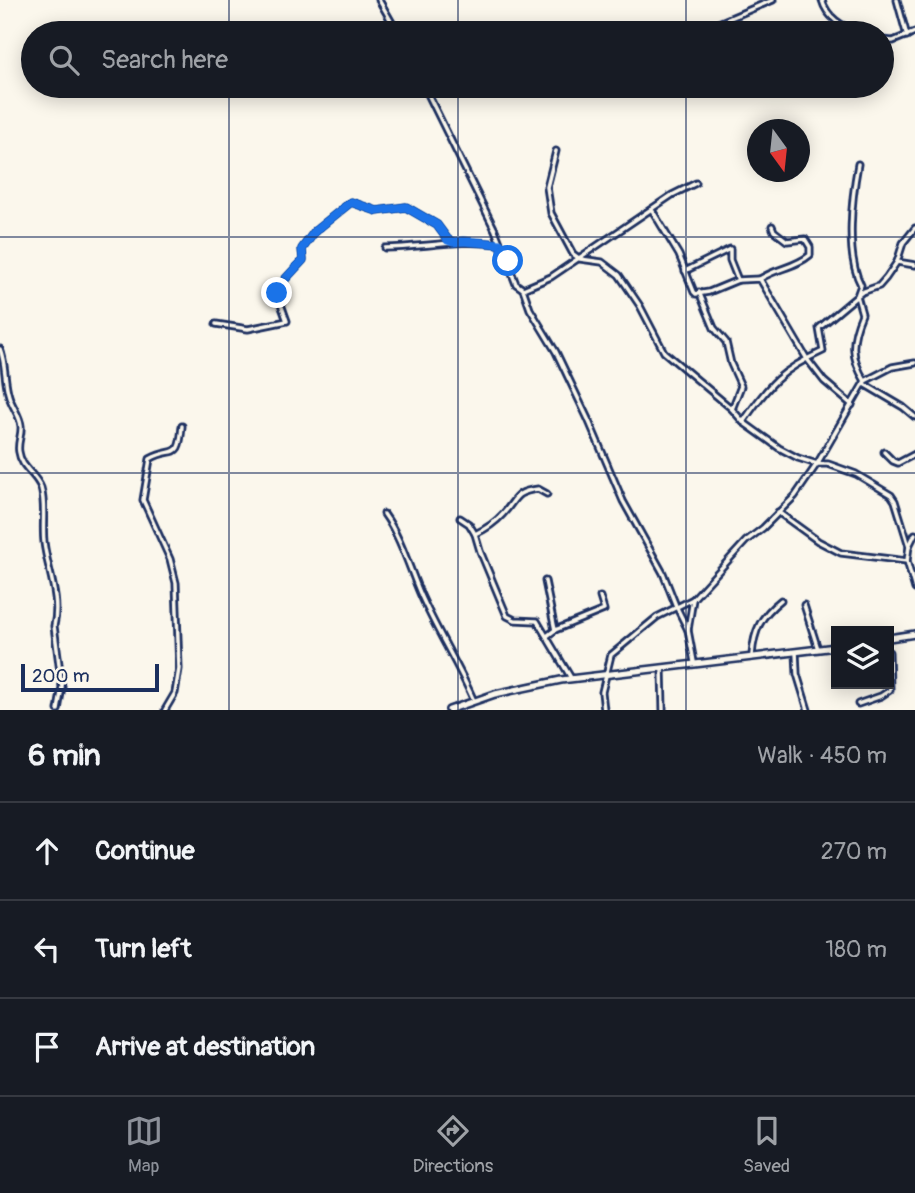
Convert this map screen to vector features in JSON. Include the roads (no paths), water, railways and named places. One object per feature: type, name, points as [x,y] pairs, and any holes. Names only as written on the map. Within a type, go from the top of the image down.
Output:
[{"type":"street","points":[[379,0],[391,21]]},
{"type":"street","points":[[723,21],[773,0]]},
{"type":"street","points":[[822,0],[829,15],[836,21]]},
{"type":"street","points":[[897,0],[907,36]]},
{"type":"street","points":[[894,41],[915,32]]},
{"type":"street","points":[[430,98],[500,244],[516,285],[523,289],[530,309],[556,352],[623,501],[663,573],[688,630],[694,662]]},
{"type":"street","points":[[556,152],[548,187],[551,213],[573,254],[580,259],[602,262],[619,275],[640,306],[664,352],[732,409],[743,422],[779,449],[817,464],[828,464],[856,474],[891,495],[900,514],[909,546]]},
{"type":"street","points":[[858,164],[853,205],[852,255],[854,269],[861,285],[857,296],[862,314],[854,331],[854,360],[865,383],[915,417]]},
{"type":"street","points":[[523,289],[551,277],[672,195],[696,183]]},
{"type":"street","points":[[216,324],[248,329],[287,321],[277,293],[278,287],[303,260],[302,249],[315,231],[351,202],[377,211],[406,207],[437,225],[448,240],[453,242]]},
{"type":"street","points":[[652,210],[696,294],[709,292],[738,280],[760,279],[793,266],[810,255],[810,247],[805,239],[787,241],[774,231],[772,226]]},
{"type":"street","points":[[743,422],[766,388],[787,370],[824,349],[818,332],[821,326],[857,296],[879,286],[897,262],[903,243],[915,228]]},
{"type":"street","points":[[385,248],[463,241],[500,244]]},
{"type":"street","points":[[685,271],[730,249],[730,260],[738,280]]},
{"type":"street","points":[[897,262],[915,265]]},
{"type":"street","points":[[760,279],[807,359],[824,380],[852,405]]},
{"type":"street","points":[[699,292],[714,328],[726,342],[731,364],[741,386],[732,409]]},
{"type":"street","points":[[0,349],[9,396],[20,418],[22,429],[19,455],[22,463],[35,476],[43,496],[44,544],[54,589],[54,626],[62,687],[58,710]]},
{"type":"street","points":[[604,710],[601,697],[611,655],[657,617],[693,599],[746,541],[795,496],[865,383],[892,367],[915,363]]},
{"type":"street","points":[[165,710],[176,693],[179,669],[176,583],[170,559],[143,500],[143,491],[150,459],[177,450],[180,446],[182,426]]},
{"type":"street","points":[[884,452],[898,463],[915,454]]},
{"type":"street","points":[[475,534],[504,513],[512,500],[523,492],[538,489],[547,494]]},
{"type":"street","points":[[778,512],[818,541],[841,552],[907,561]]},
{"type":"street","points":[[384,513],[393,528],[424,603],[474,701]]},
{"type":"street","points":[[460,518],[469,524],[475,534],[487,570],[508,616],[515,620],[537,621],[571,679]]},
{"type":"street","points":[[915,534],[909,546],[907,561],[915,589]]},
{"type":"street","points":[[545,581],[555,630]]},
{"type":"street","points":[[547,636],[555,630],[601,612],[604,607],[600,597]]},
{"type":"street","points":[[688,630],[693,599]]},
{"type":"street","points":[[752,655],[757,626],[765,614],[781,600]]},
{"type":"street","points":[[804,605],[818,649]]},
{"type":"street","points":[[894,637],[915,634]]},
{"type":"street","points":[[449,710],[529,686],[571,679],[694,662],[831,648]]},
{"type":"street","points":[[796,652],[797,674],[808,710]]},
{"type":"street","points":[[662,668],[663,710]]},
{"type":"street","points":[[858,704],[881,696],[890,689]]}]
